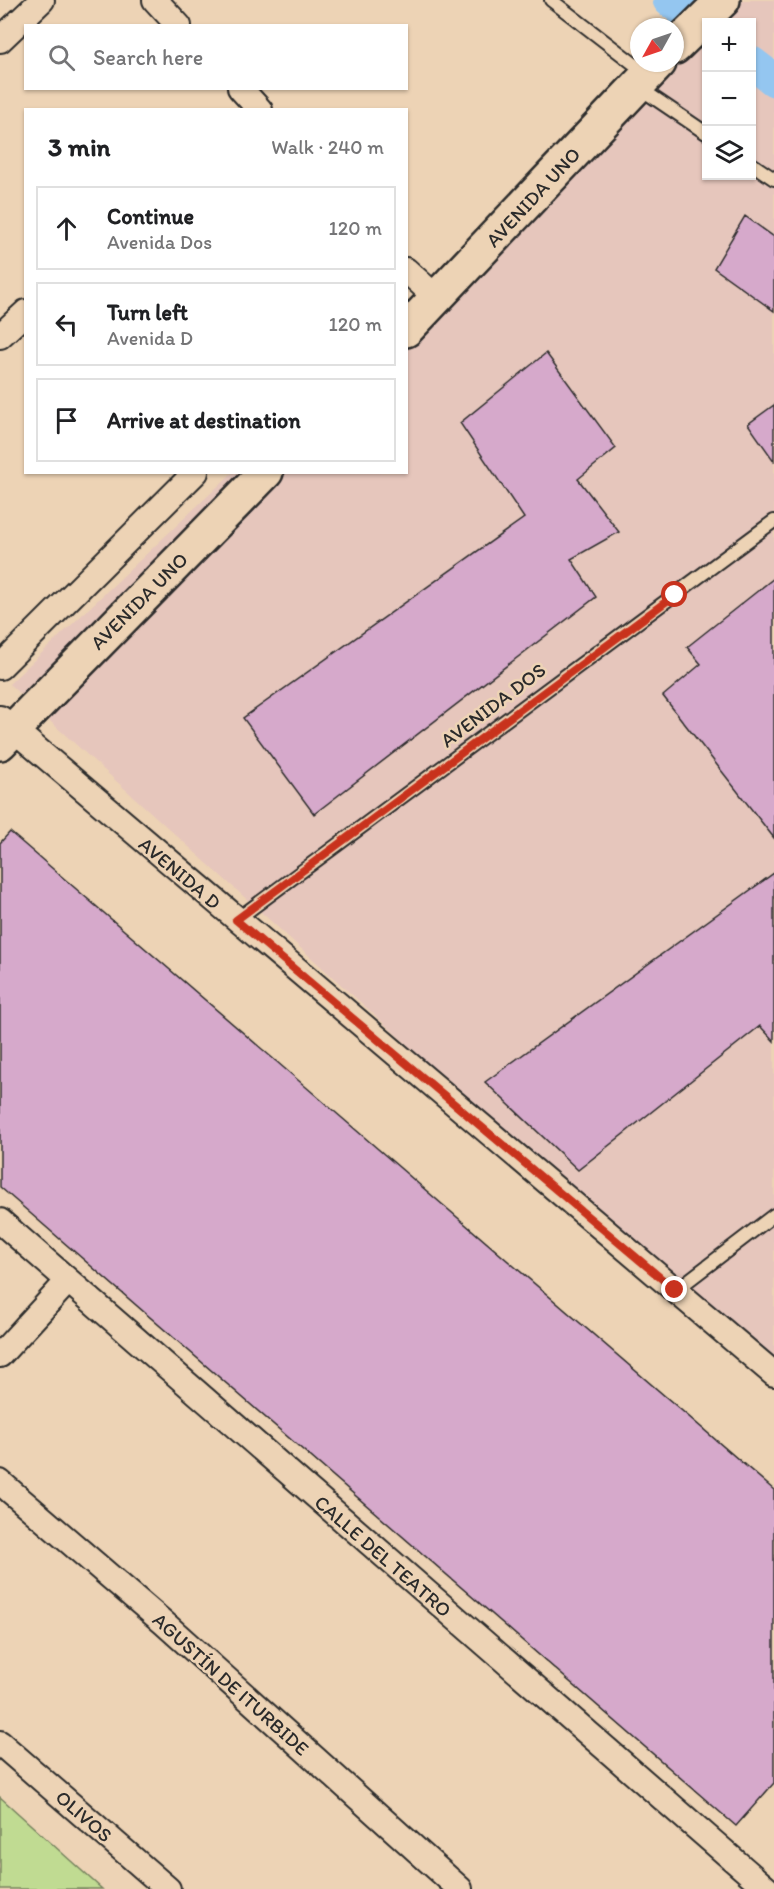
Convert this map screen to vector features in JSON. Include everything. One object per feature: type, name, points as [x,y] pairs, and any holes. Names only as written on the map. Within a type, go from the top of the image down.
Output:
[{"type":"street","points":[[0,40],[42,0]]},
{"type":"street","points":[[155,0],[177,24]]},
{"type":"street","name":"AVENIDA UNO","points":[[684,38],[723,0]]},
{"type":"street","name":"AVENIDA UNO","points":[[408,328],[650,72]]},
{"type":"street","points":[[408,272],[438,298]]},
{"type":"street","points":[[0,336],[24,314]]},
{"type":"street","points":[[0,667],[194,474]]},
{"type":"street","name":"AVENIDA UNO","points":[[4,731],[264,474]]},
{"type":"street","name":"AVENIDA D","points":[[4,731],[236,920],[774,1374]]},
{"type":"street","name":"CALLE DEL TEATRO","points":[[0,1221],[67,1282],[767,1889]]},
{"type":"street","points":[[0,1355],[67,1282]]},
{"type":"street","name":"AGUSTÍN DE ITURBIDE","points":[[0,1482],[172,1630],[460,1889]]},
{"type":"street","name":"OLIVOS","points":[[0,1743],[168,1889]]},
{"type":"lane","points":[[551,0],[630,51]]},
{"type":"lane","points":[[659,72],[702,128]]},
{"type":"lane","points":[[756,167],[774,179]]},
{"type":"lane","name":"AVENIDA DOS","points":[[236,920],[774,521]]},
{"type":"lane","points":[[675,1290],[774,1215]]},
{"type":"shaded area","points":[[707,0],[774,0],[774,1383],[676,1288],[9,684],[231,474],[408,474],[408,305],[637,72],[684,72],[684,24]]},
{"type":"green space","points":[[0,1797],[102,1889],[0,1889]]},
{"type":"building","points":[[745,216],[774,237],[774,311],[714,268]]},
{"type":"building","points":[[546,353],[616,448],[578,479],[619,532],[571,559],[596,597],[314,814],[243,718],[524,518],[460,423]]},
{"type":"building","points":[[774,405],[774,461],[748,424]]},
{"type":"building","points":[[774,578],[774,838],[663,696],[701,664],[687,647]]},
{"type":"building","points":[[10,832],[774,1490],[774,1783],[736,1826],[0,1187],[0,843]]},
{"type":"building","points":[[774,873],[774,1041],[760,1026],[578,1170],[485,1082]]},
{"type":"waterway","points":[[669,0],[702,25]]},
{"type":"waterway","points":[[756,66],[774,80]]},
{"type":"route","points":[[675,595],[236,920],[675,1290]]}]
